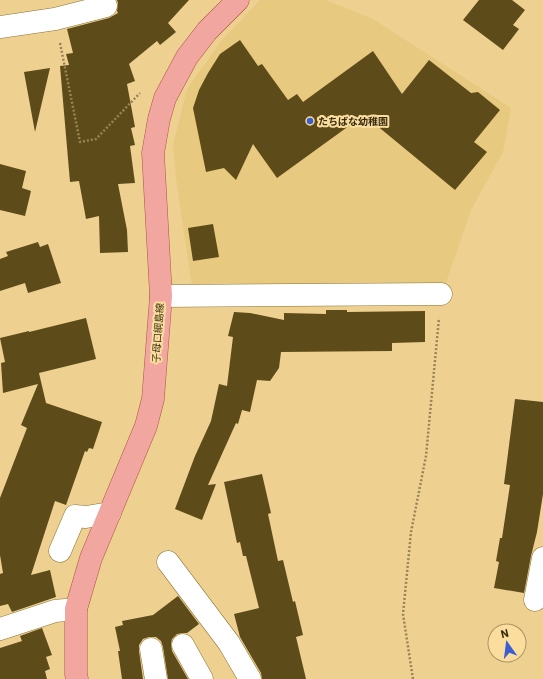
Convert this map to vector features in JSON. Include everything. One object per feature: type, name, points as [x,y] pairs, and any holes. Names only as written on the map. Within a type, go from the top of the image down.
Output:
[{"type":"main road","name":"子母口綱島線","points":[[77,679],[76,609],[92,558],[146,426],[153,399],[160,296],[153,154],[159,119],[165,98],[187,57],[207,31],[238,0]]},
{"type":"lane","points":[[0,27],[55,19],[106,6]]},
{"type":"lane","points":[[160,296],[441,294]]},
{"type":"lane","points":[[60,551],[75,516],[86,518],[110,513]]},
{"type":"lane","points":[[535,600],[543,558]]},
{"type":"lane","points":[[168,562],[229,643],[250,679]]},
{"type":"lane","points":[[0,629],[55,611],[76,609]]},
{"type":"lane","points":[[183,645],[202,679]]},
{"type":"lane","points":[[151,649],[156,679]]},
{"type":"path","points":[[55,19],[80,142],[96,139],[148,84],[157,80],[174,79]]},
{"type":"path","points":[[413,679],[403,614],[411,532],[426,456],[441,294]]},
{"type":"shaded area","points":[[260,0],[326,0],[373,19],[511,108],[503,152],[471,210],[446,283],[192,286],[176,179],[173,145],[187,89],[222,40]]},
{"type":"building","points":[[117,0],[189,0],[168,23],[176,32],[160,45],[157,41],[129,64],[135,81],[127,84],[135,127],[131,128],[135,145],[130,146],[135,183],[118,184],[127,230],[128,252],[100,253],[99,216],[86,219],[79,181],[70,182],[60,66],[69,65],[66,54],[73,53],[67,29],[109,18],[118,13]]},
{"type":"building","points":[[479,0],[512,0],[525,10],[513,25],[519,29],[503,50],[463,20]]},
{"type":"building","points":[[240,40],[258,66],[262,64],[288,100],[297,94],[303,102],[373,51],[402,94],[429,60],[471,93],[478,92],[500,110],[474,142],[487,152],[455,190],[364,115],[277,178],[253,144],[236,180],[224,168],[206,172],[193,108],[199,90],[220,54]]},
{"type":"building","points":[[50,68],[35,132],[24,72]]},
{"type":"building","points":[[0,164],[26,171],[22,188],[31,191],[25,216],[0,210]]},
{"type":"building","points":[[213,224],[219,257],[193,261],[188,228]]},
{"type":"building","points":[[38,242],[40,247],[48,244],[61,283],[28,293],[25,283],[0,291],[0,259],[8,256],[6,252]]},
{"type":"building","points":[[326,310],[347,310],[347,312],[425,311],[425,342],[392,343],[392,351],[281,352],[279,368],[270,381],[257,380],[250,412],[242,410],[238,424],[236,423],[208,485],[216,484],[202,520],[175,509],[195,456],[211,421],[219,384],[227,386],[233,337],[228,336],[234,312],[250,313],[284,320],[284,313],[326,314]]},
{"type":"building","points":[[86,318],[96,359],[39,373],[46,403],[102,422],[93,449],[89,448],[87,452],[85,451],[66,505],[55,501],[31,575],[50,570],[56,597],[12,612],[8,604],[0,606],[0,574],[3,573],[0,555],[0,498],[27,428],[21,425],[38,384],[3,393],[1,363],[5,362],[0,338]]},
{"type":"building","points":[[515,399],[543,402],[543,494],[537,532],[524,593],[494,588],[499,562],[496,561],[500,538],[502,538],[510,485],[504,484]]},
{"type":"building","points":[[262,474],[271,513],[268,514],[278,561],[283,560],[303,635],[296,637],[306,679],[262,679],[261,673],[240,637],[234,614],[259,608],[246,556],[243,556],[240,542],[237,543],[224,482]]},
{"type":"building","points":[[178,596],[199,624],[187,633],[177,634],[172,639],[171,644],[172,651],[188,679],[168,679],[161,641],[156,637],[149,637],[143,639],[139,645],[143,679],[122,679],[118,651],[120,651],[115,627],[123,625],[122,621],[153,615]]},
{"type":"building","points":[[42,628],[52,655],[46,657],[50,669],[45,671],[47,679],[0,679],[0,648],[22,641],[20,636]]},
{"type":"place","name":"たちばな幼稚園","points":[[310,121]]}]
